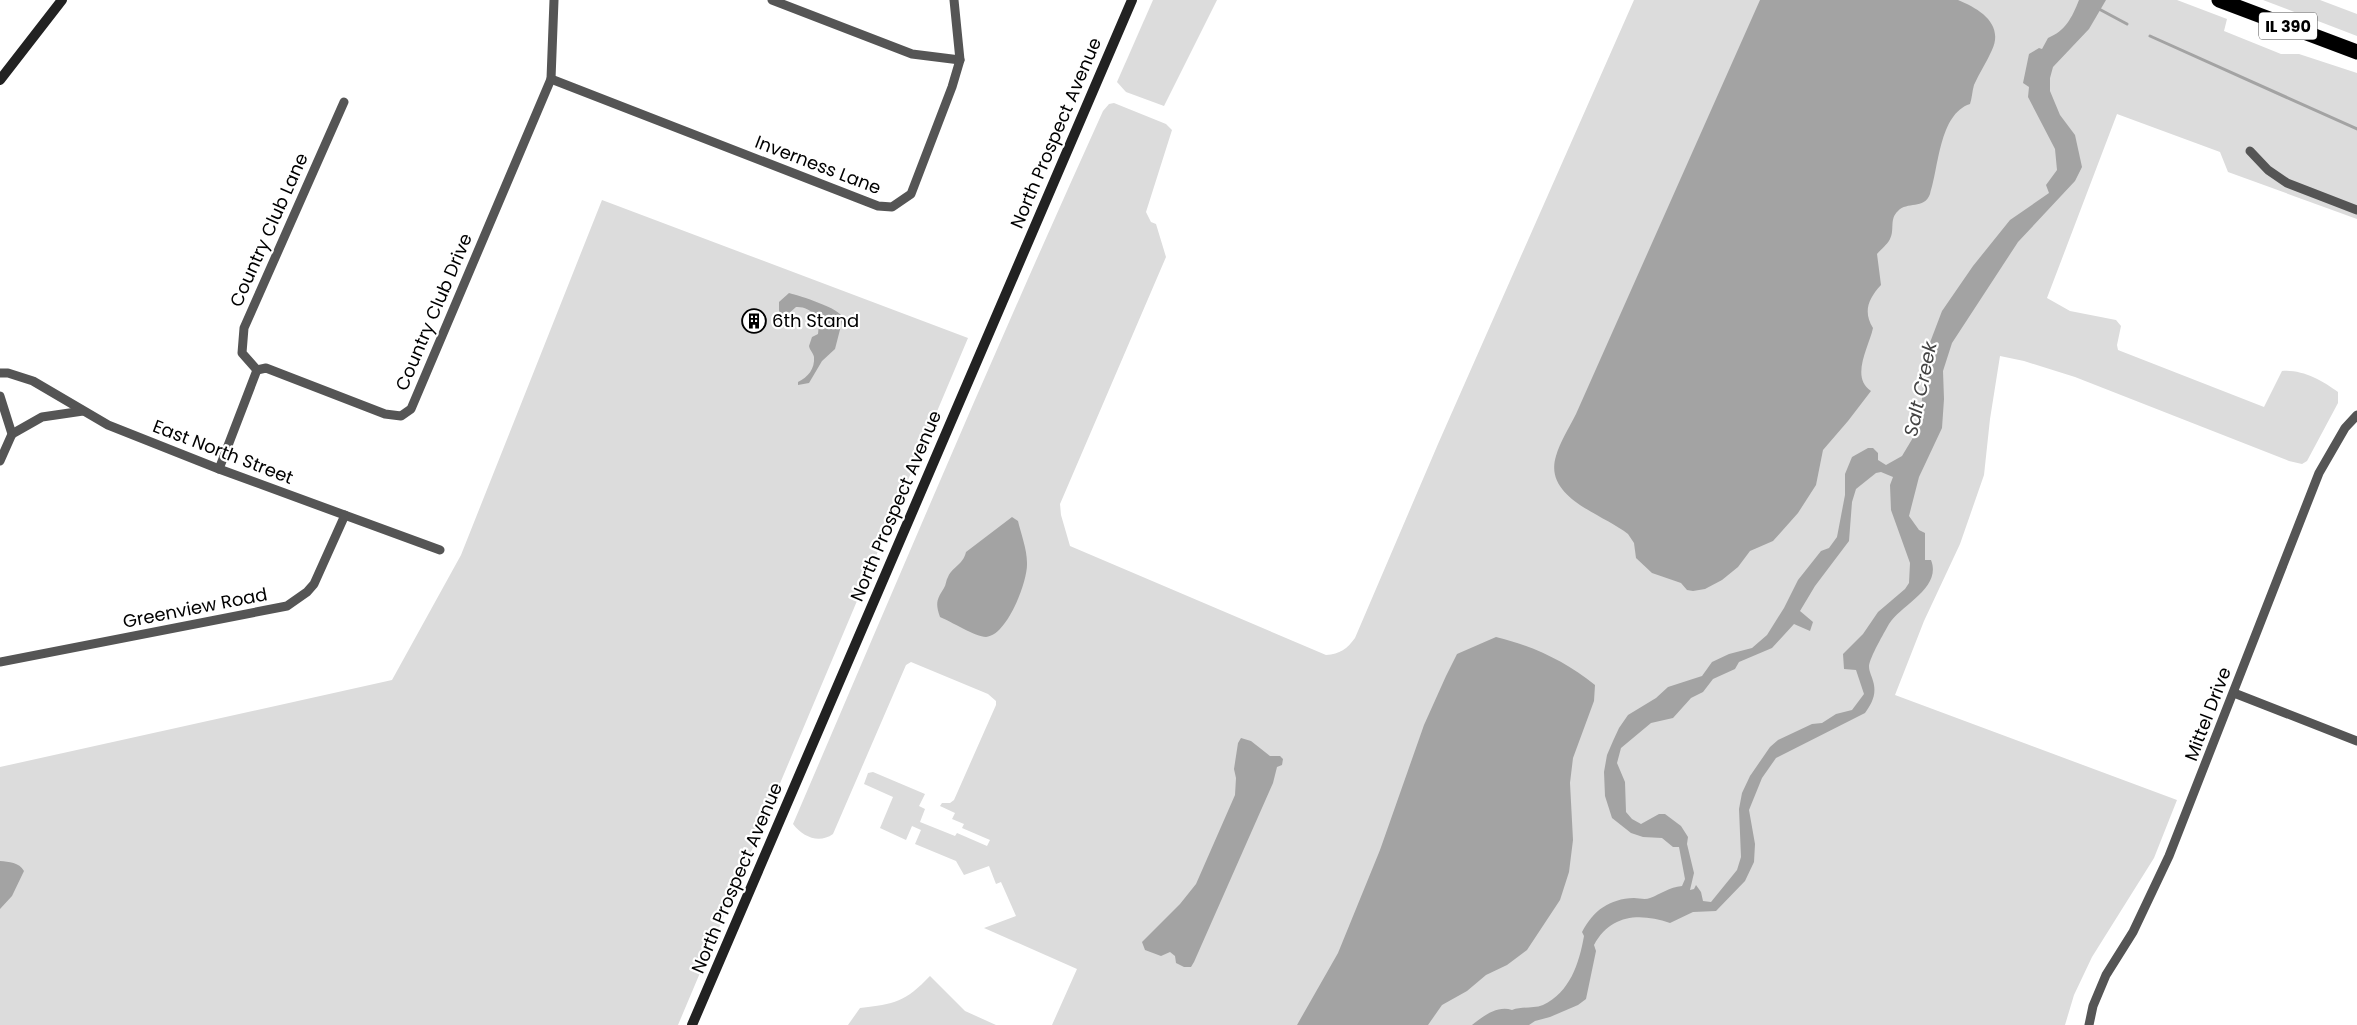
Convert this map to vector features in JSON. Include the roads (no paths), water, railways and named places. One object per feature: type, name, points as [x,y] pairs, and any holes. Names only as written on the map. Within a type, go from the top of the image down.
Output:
[{"type":"highway","name":"IL 390","points":[[2219,0],[2357,52]]},
{"type":"main road","points":[[0,80],[62,0]]},
{"type":"main road","name":"North Prospect Avenue","points":[[692,1025],[1132,0]]},
{"type":"street","name":"Country Club Drive","points":[[256,370],[266,368],[385,414],[401,416],[411,408],[551,79],[554,0]]},
{"type":"street","points":[[772,0],[912,54],[960,60]]},
{"type":"street","name":"Inverness Lane","points":[[551,79],[878,206],[892,207],[911,194],[960,60],[954,0]]},
{"type":"street","name":"Country Club Lane","points":[[256,370],[242,353],[244,328],[344,102]]},
{"type":"street","points":[[2250,151],[2268,170],[2287,183],[2357,210]]},
{"type":"street","points":[[219,469],[256,370]]},
{"type":"street","name":"East North Street","points":[[0,373],[8,373],[33,381],[108,425],[219,469],[440,550]]},
{"type":"street","points":[[0,396],[12,434]]},
{"type":"street","points":[[0,461],[12,434],[42,417],[83,411]]},
{"type":"street","name":"Mittel Drive","points":[[2089,1025],[2093,1006],[2106,974],[2133,932],[2169,856],[2319,473],[2345,428],[2357,416]]},
{"type":"street","name":"Greenview Road","points":[[0,662],[287,606],[307,592],[314,584],[345,515]]},
{"type":"street","points":[[2234,693],[2357,741]]},
{"type":"waterway","points":[[2099,9],[2127,24]]},
{"type":"waterway","points":[[2150,36],[2357,129]]},
{"type":"place","name":"6th Stand","points":[[754,321]]},
{"type":"water label","name":"Salt Creek","points":[[1920,389]]}]
